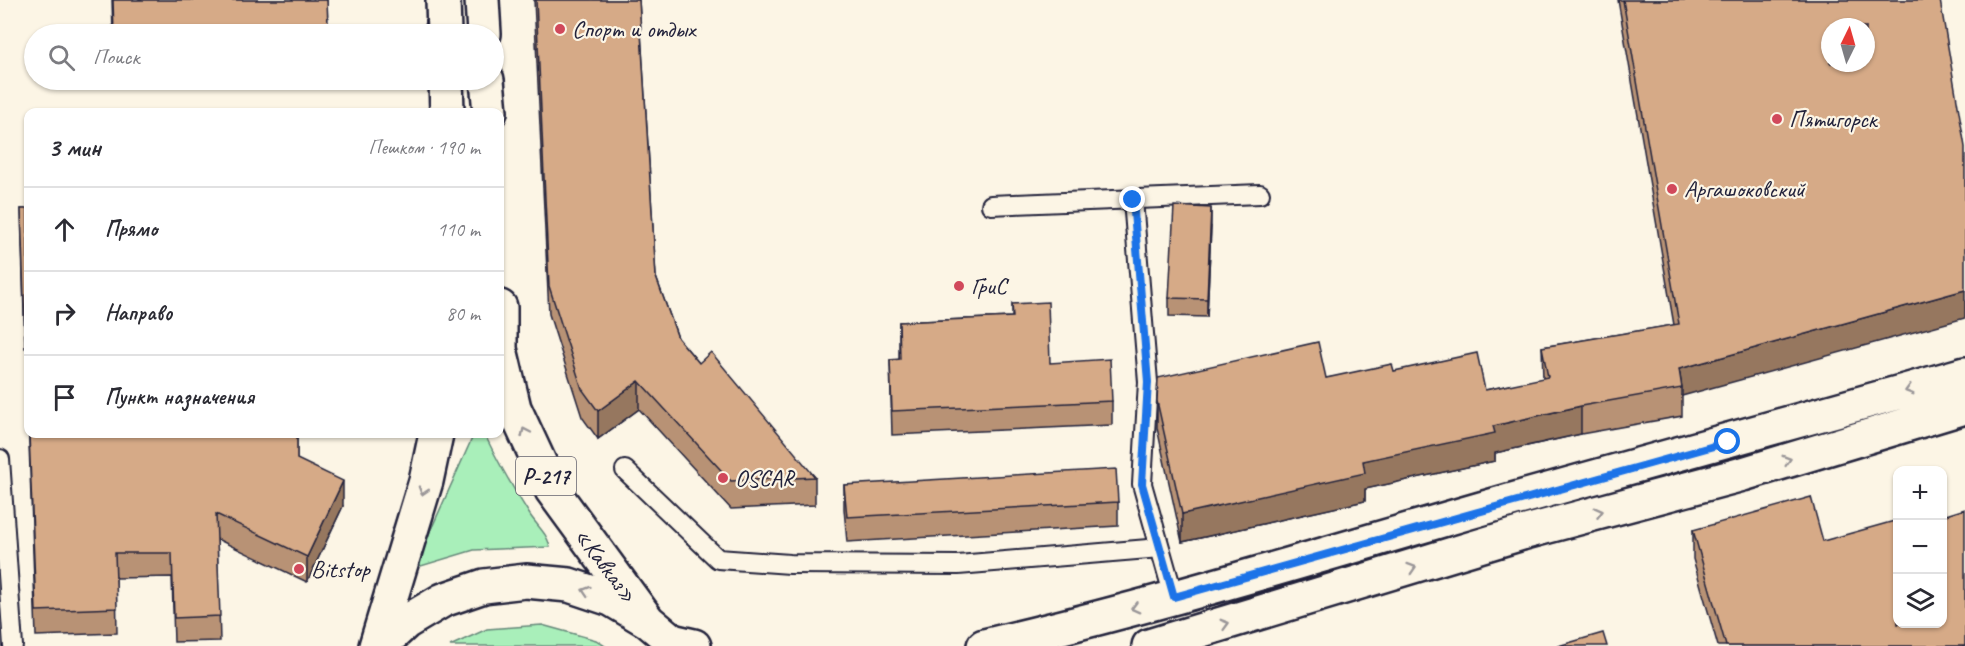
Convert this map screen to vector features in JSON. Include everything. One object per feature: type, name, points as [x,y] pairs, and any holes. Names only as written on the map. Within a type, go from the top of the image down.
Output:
[{"type":"main road","points":[[443,0],[444,24]]},
{"type":"main road","points":[[482,0],[483,24]]},
{"type":"main road","points":[[446,90],[447,108]]},
{"type":"main road","points":[[489,90],[490,108]]},
{"type":"main road","name":"«Кавказ»","points":[[504,366],[514,408],[547,480],[595,550],[672,638]]},
{"type":"main road","points":[[984,646],[1174,597],[1965,374]]},
{"type":"main road","points":[[1149,646],[1522,533],[1743,474],[1965,407]]},
{"type":"main road","points":[[378,646],[426,481],[435,438]]},
{"type":"main road","points":[[378,646],[406,622],[443,600],[484,586],[526,581],[569,585],[611,599],[672,638]]},
{"type":"lane","points":[[991,205],[1260,194]]},
{"type":"lane","points":[[1133,200],[1148,382],[1142,484],[1174,597]]},
{"type":"lane","points":[[0,459],[13,646]]},
{"type":"lane","points":[[625,470],[718,559],[790,564],[958,565],[1160,548]]},
{"type":"green space","points":[[472,438],[486,438],[512,486],[550,547],[474,550],[421,566],[416,563]]},
{"type":"green space","points":[[542,625],[596,640],[605,646],[450,646],[487,629]]},
{"type":"building","points":[[113,0],[327,0],[328,24],[114,24]]},
{"type":"building","points":[[536,0],[639,0],[656,277],[678,338],[699,363],[711,352],[815,477],[731,481],[639,381],[598,411],[582,389],[549,286]]},
{"type":"building","points":[[1623,0],[1940,0],[1965,147],[1965,290],[1679,369],[1682,388],[1581,406],[1493,426],[1495,433],[1363,461],[1365,473],[1182,514],[1157,401],[1158,378],[1318,342],[1326,378],[1392,364],[1394,371],[1477,353],[1485,390],[1548,377],[1542,347],[1679,324]]},
{"type":"building","points":[[1174,206],[1211,208],[1207,299],[1169,298]]},
{"type":"building","points":[[21,209],[24,209],[24,300]]},
{"type":"building","points":[[1048,302],[1050,363],[1110,359],[1112,401],[892,411],[890,360],[900,359],[899,322],[1013,317],[1012,304]]},
{"type":"building","points":[[29,438],[297,438],[297,459],[343,481],[307,557],[216,514],[220,616],[174,618],[172,553],[115,553],[117,608],[36,611]]},
{"type":"building","points":[[1116,469],[1118,502],[847,517],[844,485]]},
{"type":"building","points":[[1811,497],[1823,541],[1893,521],[1893,628],[1947,628],[1947,515],[1965,509],[1965,646],[1726,646],[1693,530]]},
{"type":"building","points":[[1603,633],[1607,646],[1558,646]]},
{"type":"place","name":"Спорт и отдых","points":[[560,29]]},
{"type":"place","name":"Пятигорск","points":[[1777,119]]},
{"type":"place","name":"Аргашоковский","points":[[1672,189]]},
{"type":"place","name":"ГриС","points":[[959,286]]},
{"type":"place","name":"OSCAR","points":[[723,478]]},
{"type":"place","name":"Bitstop","points":[[299,569]]},
{"type":"route","points":[[1133,200],[1148,382],[1142,484],[1174,597],[1728,442]]}]
